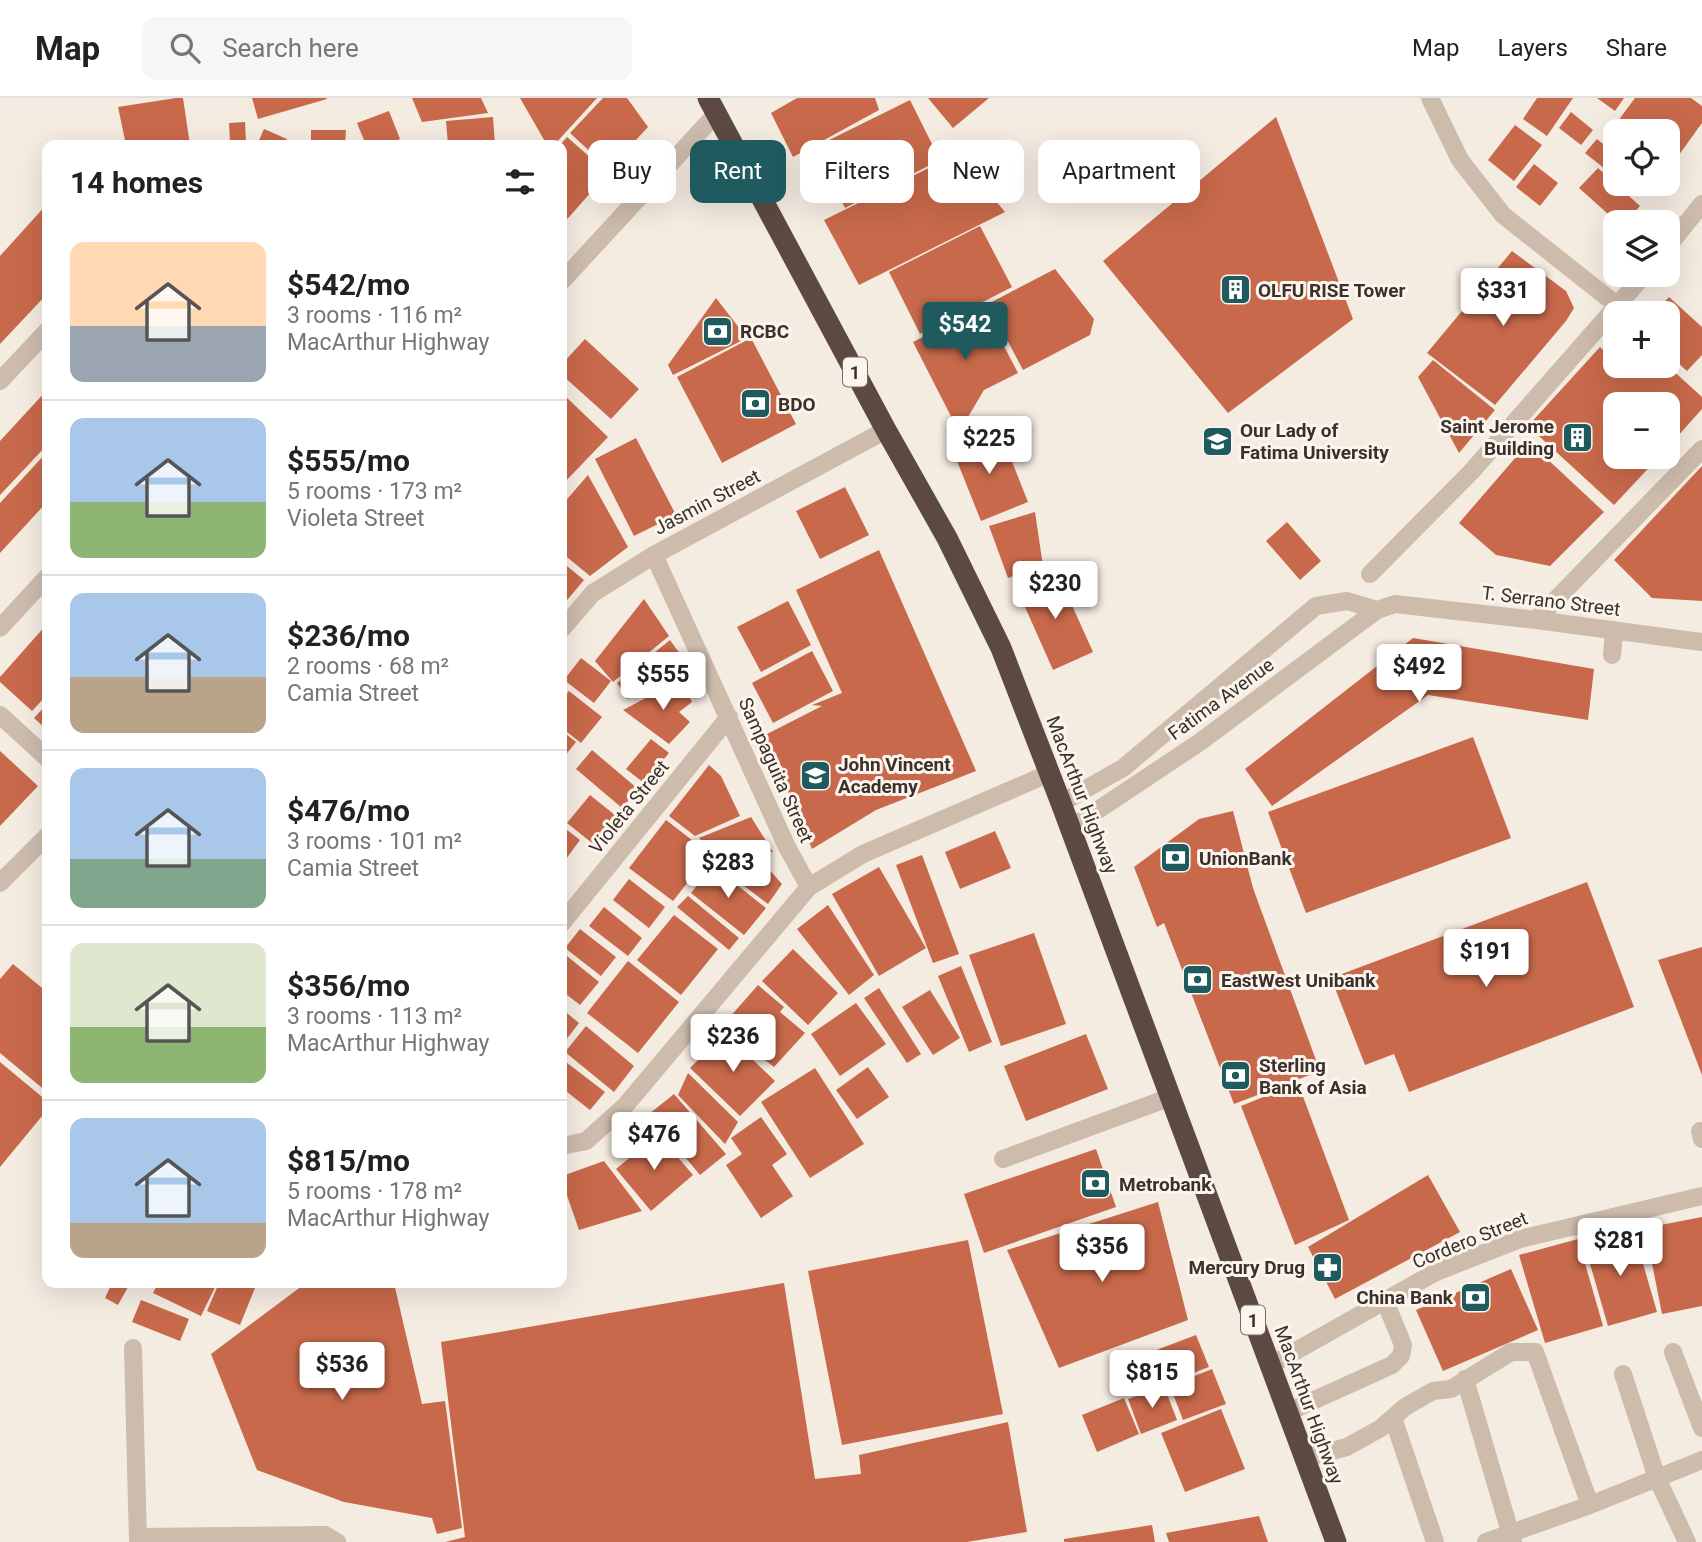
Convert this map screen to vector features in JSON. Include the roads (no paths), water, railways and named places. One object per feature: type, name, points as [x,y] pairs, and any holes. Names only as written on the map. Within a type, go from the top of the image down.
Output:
[{"type":"highway","name":"MacArthur Highway","points":[[712,106],[947,538],[1001,648],[1062,803],[1336,1542]]},
{"type":"street","points":[[1430,98],[1460,160],[1503,215],[1612,301]]},
{"type":"street","points":[[567,275],[712,106]]},
{"type":"street","points":[[1680,231],[1702,204]]},
{"type":"street","points":[[1622,301],[1634,287]]},
{"type":"street","points":[[1370,574],[1472,471],[1603,323]]},
{"type":"street","points":[[0,381],[42,336]]},
{"type":"street","name":"Jasmin Street","points":[[567,623],[593,593],[654,555],[886,430]]},
{"type":"street","points":[[1536,620],[1702,449]]},
{"type":"street","name":"Sampaguita Street","points":[[654,555],[787,847],[809,887]]},
{"type":"street","points":[[0,628],[42,582]]},
{"type":"street","points":[[1062,803],[1122,768],[1316,606],[1347,601],[1377,610]]},
{"type":"street","name":"T. Serrano Street","points":[[1395,604],[1702,642]]},
{"type":"street","name":"Fatima Avenue","points":[[1071,828],[1200,742],[1377,610],[1395,604]]},
{"type":"street","points":[[1612,655],[1614,630]]},
{"type":"street","points":[[0,715],[42,753]]},
{"type":"street","name":"Violeta Street","points":[[567,917],[729,717]]},
{"type":"street","points":[[567,1145],[586,1141],[625,1106],[809,887],[863,853],[1050,773]]},
{"type":"street","points":[[0,883],[42,841]]},
{"type":"street","points":[[1003,1158],[1171,1097]]},
{"type":"street","name":"Cordero Street","points":[[1271,1365],[1436,1272],[1520,1239],[1702,1196]]},
{"type":"street","points":[[1288,1412],[1392,1364],[1401,1356],[1403,1345],[1385,1301]]},
{"type":"street","points":[[133,1348],[138,1540],[324,1535],[337,1542]]},
{"type":"street","points":[[1305,1458],[1347,1447],[1381,1428],[1405,1407],[1433,1391],[1451,1389],[1511,1352],[1535,1352],[1590,1505]]},
{"type":"street","points":[[1673,1352],[1702,1428]]},
{"type":"street","points":[[1623,1374],[1657,1478],[1687,1542]]},
{"type":"street","points":[[1465,1379],[1512,1538]]},
{"type":"street","points":[[1393,1418],[1435,1542]]},
{"type":"street","points":[[1486,1542],[1512,1538],[1702,1460]]},
{"type":"place","name":"OLFU RISE Tower","points":[[1235,290]]},
{"type":"place","name":"RCBC","points":[[717,331]]},
{"type":"place","name":"BDO","points":[[755,404]]},
{"type":"place","name":"Saint Jerome Building","points":[[1577,437]]},
{"type":"place","name":"Our Lady of Fatima University","points":[[1217,441]]},
{"type":"place","name":"John Vincent Academy","points":[[815,775]]},
{"type":"place","name":"UnionBank","points":[[1176,858]]},
{"type":"place","name":"EastWest Unibank","points":[[1198,980]]},
{"type":"place","name":"Sterling Bank of Asia","points":[[1236,1076]]},
{"type":"place","name":"Metrobank","points":[[1096,1184]]},
{"type":"place","name":"Mercury Drug","points":[[1328,1267]]},
{"type":"place","name":"China Bank","points":[[1476,1297]]}]
